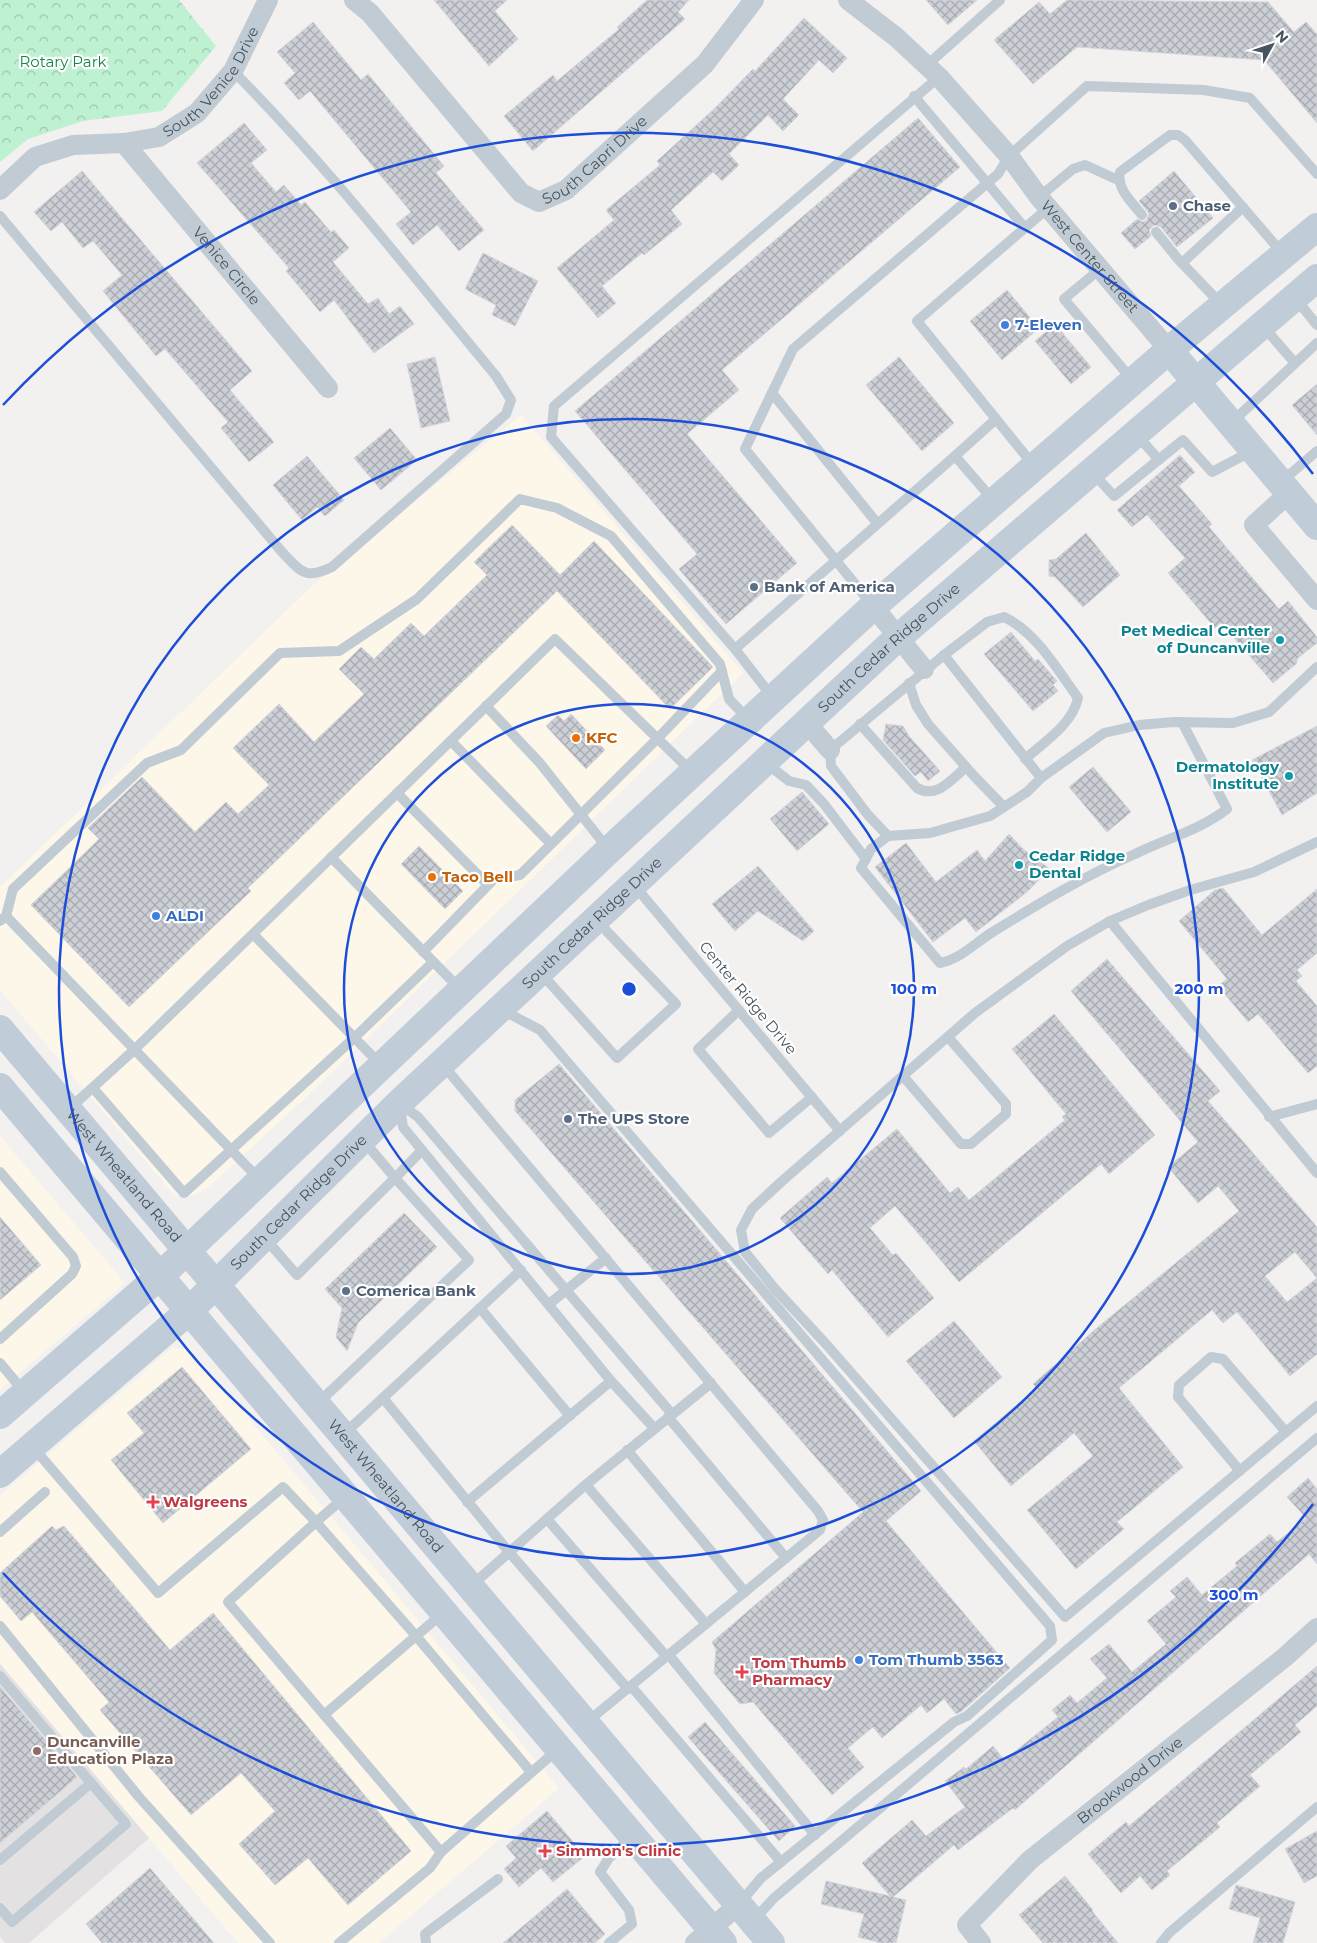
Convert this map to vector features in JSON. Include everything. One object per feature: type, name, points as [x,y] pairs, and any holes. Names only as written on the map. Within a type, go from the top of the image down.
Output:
[{"type":"main road","points":[[0,1415],[160,1276],[609,850],[874,606],[1169,350],[1317,227]]},
{"type":"main road","name":"South Cedar Ridge Drive","points":[[0,1474],[190,1310],[214,1284],[399,1103],[632,883],[899,636],[1193,382],[1317,278]]},
{"type":"main road","name":"West Center Street","points":[[1169,350],[1193,382],[1317,526]]},
{"type":"main road","points":[[609,850],[632,883]]},
{"type":"main road","name":"West Wheatland Road","points":[[0,1030],[771,1943]]},
{"type":"main road","points":[[0,1053],[10,1084],[3,1096],[190,1310],[442,1613],[632,1837],[709,1938]]},
{"type":"main road","points":[[381,1065],[399,1103]]},
{"type":"main road","points":[[442,1613],[470,1588]]},
{"type":"street","name":"South Venice Drive","points":[[0,190],[35,157],[74,145],[124,143],[159,137],[197,113],[233,71],[268,0]]},
{"type":"street","name":"South Capri Drive","points":[[354,0],[370,13],[520,193],[539,202],[566,190],[705,64],[754,0]]},
{"type":"street","name":"West Center Street","points":[[848,0],[896,37],[933,71],[1009,156],[1044,203],[1169,350]]},
{"type":"street","name":"Venice Circle","points":[[124,143],[328,388]]},
{"type":"street","points":[[1284,488],[1254,525],[1317,600]]},
{"type":"street","points":[[874,606],[924,669]]},
{"type":"street","points":[[806,722],[830,750]]},
{"type":"street","name":"Brookwood Drive","points":[[981,1943],[967,1925],[1030,1860],[1285,1657],[1317,1628]]},
{"type":"street","points":[[709,1938],[745,1913]]},
{"type":"lane","points":[[773,699],[735,649],[551,436],[554,406],[914,96],[933,71],[1000,0]]},
{"type":"lane","points":[[0,216],[282,552],[301,572],[317,574],[332,566],[506,414],[511,400],[496,376],[370,225],[264,102],[233,71]]},
{"type":"lane","points":[[874,606],[745,449],[793,349],[998,174],[1009,156],[1086,86],[1204,90],[1250,98],[1317,174]]},
{"type":"lane","points":[[914,96],[1025,228]]},
{"type":"lane","points":[[1142,215],[1121,188],[1118,180],[1120,172],[1170,136],[1178,135],[1185,140],[1284,255]]},
{"type":"lane","points":[[1035,466],[917,321],[1025,228],[1073,169],[1085,165],[1118,180]]},
{"type":"lane","points":[[1182,263],[1244,208]]},
{"type":"lane","points":[[1156,232],[1222,306]]},
{"type":"lane","points":[[1100,269],[1064,300],[1133,382]]},
{"type":"lane","points":[[1294,297],[1317,325]]},
{"type":"lane","points":[[1262,324],[1294,362]]},
{"type":"lane","points":[[1230,424],[1294,362],[1317,343]]},
{"type":"lane","points":[[772,393],[877,523]]},
{"type":"lane","points":[[735,649],[996,419]]},
{"type":"lane","points":[[1135,432],[1158,460]]},
{"type":"lane","points":[[1091,470],[1114,496],[1183,440],[1212,472],[1253,451]]},
{"type":"lane","points":[[1284,488],[1317,451]]},
{"type":"lane","points":[[955,456],[994,502]]},
{"type":"lane","points":[[260,1180],[3,919],[13,889],[147,763],[181,750],[280,652],[339,651],[417,599],[520,499],[557,508],[611,536],[720,664],[729,699],[750,720]]},
{"type":"lane","points":[[888,836],[868,815],[831,766],[830,750],[924,669],[987,622],[1004,617],[1017,623],[1032,638],[1078,698],[1075,711],[1060,728],[1025,759]]},
{"type":"lane","points":[[68,1110],[133,1051],[555,639],[693,773]]},
{"type":"lane","points":[[944,655],[1041,778]]},
{"type":"lane","points":[[1182,722],[1227,809],[1213,820],[1134,854],[1063,888],[981,940],[953,961],[940,963],[927,950],[860,868],[871,849],[888,836],[930,833],[990,816],[1027,792],[1041,778],[1104,734],[1139,725],[1182,722],[1233,723],[1269,712],[1317,667]]},
{"type":"lane","points":[[424,952],[494,879],[520,875],[657,740],[722,671]]},
{"type":"lane","points":[[909,683],[916,705],[928,724],[1004,807]]},
{"type":"lane","points":[[486,706],[540,762],[609,850]]},
{"type":"lane","points":[[860,724],[917,788],[923,792],[934,792],[943,787],[966,767]]},
{"type":"lane","points":[[451,741],[551,844]]},
{"type":"lane","points":[[764,761],[789,781],[806,785],[824,804],[866,859]]},
{"type":"lane","points":[[397,793],[488,885]]},
{"type":"lane","points":[[1317,842],[1254,872],[1190,890],[1110,921],[1068,946],[1023,977],[903,1076],[752,1209],[741,1230],[745,1252],[775,1289],[826,1344],[1066,1617],[1317,1406]]},
{"type":"lane","points":[[331,857],[461,990]]},
{"type":"lane","name":"Center Ridge Drive","points":[[632,883],[840,1131]]},
{"type":"lane","points":[[540,971],[617,1058],[676,1004],[595,919]]},
{"type":"lane","points":[[1110,921],[1317,1173]]},
{"type":"lane","points":[[253,934],[381,1065]]},
{"type":"lane","points":[[93,1088],[184,1193],[230,1149],[354,1038],[433,962]]},
{"type":"lane","points":[[500,1009],[540,1030],[1050,1626],[1052,1640],[974,1710],[954,1722],[761,1878],[745,1913]]},
{"type":"lane","points":[[739,1010],[698,1049],[769,1133],[812,1097]]},
{"type":"lane","points":[[903,1076],[962,1144],[971,1144],[1006,1114],[1006,1104],[948,1037]]},
{"type":"lane","points":[[442,1064],[818,1511],[823,1520],[820,1530],[585,1724]]},
{"type":"lane","points":[[399,1103],[403,1127],[611,1381],[654,1428]]},
{"type":"lane","points":[[399,1103],[418,1117],[566,1290],[786,1558]]},
{"type":"lane","points":[[1269,1116],[1317,1104]]},
{"type":"lane","points":[[315,1405],[469,1260],[362,1139]]},
{"type":"lane","points":[[263,1236],[297,1275],[422,1150]]},
{"type":"lane","points":[[0,1172],[73,1257],[76,1266],[72,1274],[0,1339]]},
{"type":"lane","points":[[549,1304],[606,1258]]},
{"type":"lane","points":[[342,1436],[521,1270]]},
{"type":"lane","points":[[480,1308],[570,1416]]},
{"type":"lane","points":[[1240,1471],[1178,1397],[1179,1385],[1211,1357],[1223,1359],[1286,1432]]},
{"type":"lane","points":[[0,1363],[26,1393]]},
{"type":"lane","points":[[468,1502],[611,1381]]},
{"type":"lane","points":[[470,1588],[586,1485],[711,1383]]},
{"type":"lane","points":[[382,1398],[509,1552],[780,1862]]},
{"type":"lane","points":[[745,1913],[774,1898],[1317,1438]]},
{"type":"lane","points":[[32,1446],[158,1593],[283,1487],[416,1636],[531,1772]]},
{"type":"lane","points":[[628,1450],[745,1592]]},
{"type":"lane","points":[[586,1485],[706,1624]]},
{"type":"lane","points":[[0,1532],[45,1492]]},
{"type":"lane","points":[[345,1497],[228,1602],[441,1852]]},
{"type":"lane","points":[[547,1519],[668,1656],[815,1834]]},
{"type":"lane","points":[[324,1716],[442,1613]]},
{"type":"lane","points":[[0,1626],[139,1797],[270,1943]]},
{"type":"lane","points":[[0,1676],[126,1824],[12,1922],[0,1908]]},
{"type":"lane","points":[[339,1943],[430,1868],[441,1852],[558,1749]]},
{"type":"lane","points":[[0,1860],[90,1783]]},
{"type":"lane","points":[[1161,1943],[1169,1933],[1317,1807]]},
{"type":"lane","points":[[609,1943],[632,1924],[629,1910],[600,1872],[609,1858],[632,1837]]},
{"type":"lane","points":[[426,1943],[425,1934],[498,1879]]},
{"type":"shaded area","points":[[521,415],[743,673],[317,1087],[211,1185],[195,1195],[175,1196],[0,990],[0,887],[312,586]]},
{"type":"shaded area","points":[[0,1136],[125,1283],[0,1390]]},
{"type":"shaded area","points":[[172,1348],[190,1349],[559,1788],[379,1943],[238,1943],[0,1663],[0,1496]]},
{"type":"shaded area","name":"Duncanville Education Plaza","points":[[0,1664],[149,1838],[29,1943],[5,1943],[0,1937]]},
{"type":"green space","name":"Rotary Park","points":[[0,0],[179,0],[216,46],[162,111],[83,121],[28,139],[0,162]]},
{"type":"building","points":[[434,0],[507,0],[495,11],[518,39],[489,66]]},
{"type":"building","points":[[647,0],[689,0],[678,12],[685,19],[533,151],[504,116],[553,75],[557,81],[619,29],[617,27]]},
{"type":"building","points":[[926,0],[977,0],[948,25]]},
{"type":"building","points":[[1067,0],[1268,2],[1294,32],[1306,22],[1317,34],[1317,123],[1264,60],[1077,47],[1033,84],[994,40],[1039,2],[1050,14]]},
{"type":"building","points":[[804,18],[847,58],[833,73],[819,60],[783,99],[799,115],[783,131],[768,115],[729,154],[739,165],[722,181],[713,172],[671,210],[682,224],[644,255],[642,253],[602,286],[616,303],[598,318],[557,268],[614,220],[606,210],[660,165],[657,161],[715,108],[753,69],[755,71]]},
{"type":"building","points":[[313,22],[361,80],[368,74],[444,166],[436,173],[484,230],[459,251],[437,225],[413,245],[396,224],[411,212],[310,91],[299,100],[284,83],[295,73],[277,52]]},
{"type":"building","points":[[918,118],[960,167],[722,370],[739,390],[687,434],[797,563],[726,624],[679,569],[697,554],[575,411]]},
{"type":"building","points":[[244,123],[267,150],[251,163],[276,192],[284,185],[301,205],[305,202],[331,232],[334,230],[349,248],[333,262],[368,304],[378,298],[389,314],[400,306],[414,324],[374,353],[334,300],[320,312],[286,271],[289,268],[197,163]]},
{"type":"building","points":[[82,171],[252,371],[230,390],[274,442],[249,462],[221,428],[228,422],[165,349],[156,356],[103,291],[122,275],[93,241],[83,248],[62,222],[51,231],[34,212]]},
{"type":"building","name":"Chase","points":[[1174,171],[1213,218],[1177,247],[1161,227],[1154,225],[1149,230],[1151,236],[1135,249],[1121,233],[1137,219],[1143,222],[1147,220],[1149,213],[1139,201]]},
{"type":"building","points":[[483,253],[538,281],[515,326],[492,315],[496,305],[465,289]]},
{"type":"building","name":"7-Eleven","points":[[1007,290],[1039,328],[1002,360],[970,321]]},
{"type":"building","points":[[1055,324],[1091,367],[1071,384],[1035,341]]},
{"type":"building","points":[[435,357],[450,421],[421,428],[407,364]]},
{"type":"building","points":[[899,357],[954,423],[922,451],[866,385]]},
{"type":"building","points":[[1317,384],[1317,435],[1292,405]]},
{"type":"building","points":[[390,428],[417,460],[381,490],[354,458]]},
{"type":"building","points":[[1180,455],[1195,472],[1179,486],[1212,524],[1209,527],[1279,609],[1288,601],[1317,637],[1317,643],[1298,658],[1296,664],[1273,683],[1221,623],[1215,628],[1168,573],[1185,558],[1147,515],[1132,527],[1117,510]]},
{"type":"building","points":[[307,456],[344,500],[325,516],[317,507],[302,520],[273,485]]},
{"type":"building","points":[[512,525],[560,575],[594,541],[713,667],[670,709],[557,591],[248,888],[251,891],[129,1007],[31,905],[99,839],[88,828],[142,777],[195,832],[226,802],[238,814],[269,785],[233,748],[279,704],[314,742],[364,694],[339,669],[361,647],[374,659],[411,623],[424,636],[487,575],[474,562]]},
{"type":"building","points":[[1086,533],[1120,575],[1083,607],[1055,577],[1049,576],[1049,560],[1056,559]]},
{"type":"building","points":[[1011,632],[1035,661],[1038,659],[1057,681],[1053,685],[1058,691],[1033,711],[984,654]]},
{"type":"building","name":"KFC","points":[[571,714],[605,750],[586,769],[546,726],[558,715],[564,721]]},
{"type":"building","points":[[886,724],[903,726],[909,736],[940,771],[928,781],[921,772],[915,776],[883,740]]},
{"type":"building","name":"Dermatology Institute","points":[[1317,726],[1317,793],[1282,815],[1252,760]]},
{"type":"building","points":[[1093,767],[1131,812],[1107,832],[1069,787]]},
{"type":"building","points":[[802,792],[829,824],[797,851],[770,819]]},
{"type":"building","points":[[1009,834],[1023,849],[1050,869],[1027,892],[976,932],[965,918],[933,942],[875,867],[906,843],[936,882],[977,850],[985,861]]},
{"type":"building","name":"Taco Bell","points":[[419,846],[463,891],[445,909],[401,864]]},
{"type":"building","points":[[758,866],[814,931],[803,941],[758,911],[735,931],[712,904]]},
{"type":"building","points":[[1223,888],[1262,935],[1317,889],[1317,953],[1297,970],[1302,976],[1296,981],[1317,1006],[1317,1066],[1308,1073],[1258,1014],[1248,1022],[1218,986],[1227,979],[1179,921],[1215,890]]},
{"type":"building","points":[[1107,959],[1220,1091],[1208,1101],[1317,1227],[1317,1278],[1317,1354],[1290,1376],[1237,1312],[1223,1323],[1212,1310],[1119,1388],[1183,1467],[1117,1522],[1124,1529],[1076,1569],[1027,1510],[1093,1456],[1074,1433],[1011,1486],[974,1441],[1037,1388],[1033,1384],[1098,1327],[1239,1211],[1218,1186],[1198,1203],[1168,1167],[1198,1142],[1071,991]],"holes":[[[1295,1252],[1317,1278],[1287,1302],[1265,1276]]]},
{"type":"building","points":[[1054,1014],[1155,1135],[1109,1174],[1101,1164],[959,1282],[895,1206],[870,1228],[893,1255],[896,1253],[934,1298],[888,1337],[832,1270],[828,1274],[780,1218],[827,1177],[832,1183],[897,1129],[950,1193],[958,1187],[969,1200],[1065,1120],[1062,1117],[1066,1114],[1012,1049]]},
{"type":"building","points":[[559,1064],[921,1491],[886,1521],[1010,1668],[962,1711],[956,1714],[944,1699],[927,1713],[921,1705],[882,1738],[873,1727],[848,1748],[864,1767],[832,1795],[753,1702],[740,1704],[714,1673],[716,1650],[712,1642],[863,1512],[515,1111],[515,1100]]},
{"type":"building","points":[[404,1213],[437,1247],[358,1323],[347,1351],[336,1337],[342,1308],[325,1289]]},
{"type":"building","points":[[0,1217],[41,1265],[0,1300]]},
{"type":"building","points":[[954,1321],[1002,1377],[954,1418],[906,1361]]},
{"type":"building","name":"Walgreens","points":[[182,1367],[251,1449],[163,1523],[111,1460],[144,1433],[127,1413]]},
{"type":"building","points":[[1308,1478],[1317,1489],[1317,1564],[1309,1554],[1015,1810],[1013,1808],[958,1850],[954,1845],[893,1897],[906,1900],[896,1943],[881,1943],[858,1937],[864,1914],[821,1904],[826,1881],[890,1896],[862,1863],[912,1820],[926,1836],[965,1807],[945,1781],[964,1767],[966,1769],[993,1746],[1004,1760],[1058,1717],[1052,1710],[1070,1695],[1077,1703],[1107,1678],[1090,1659],[1109,1644],[1132,1672],[1166,1644],[1147,1621],[1176,1597],[1170,1591],[1187,1577],[1202,1595],[1237,1566],[1235,1563],[1270,1534],[1277,1542],[1306,1518],[1287,1497]]},
{"type":"building","points":[[52,1526],[56,1530],[64,1526],[170,1650],[213,1613],[411,1851],[348,1905],[308,1858],[275,1885],[239,1844],[275,1811],[241,1773],[191,1815],[100,1710],[109,1702],[32,1612],[21,1621],[0,1596],[0,1573]]},
{"type":"building","points":[[1317,1666],[1317,1706],[1295,1725],[1301,1732],[1250,1775],[1260,1786],[1217,1823],[1220,1827],[1167,1871],[1170,1875],[1152,1890],[1140,1876],[1121,1893],[1088,1854],[1126,1822],[1129,1826]]},
{"type":"building","points":[[0,1687],[77,1777],[0,1843]]},
{"type":"building","points":[[705,1722],[795,1826],[779,1841],[688,1737]]},
{"type":"building","name":"Simmon's Clinic","points":[[547,1811],[585,1856],[553,1882],[541,1868],[519,1887],[504,1869],[516,1858],[506,1846]]},
{"type":"building","points":[[1317,1831],[1317,1876],[1304,1883],[1285,1849]]},
{"type":"building","points":[[150,1868],[214,1943],[102,1943],[86,1924]]},
{"type":"building","points":[[1065,1876],[1118,1943],[1043,1943],[1019,1915]]},
{"type":"building","points":[[1236,1885],[1295,1902],[1283,1943],[1253,1943],[1260,1918],[1229,1909]]},
{"type":"building","points":[[567,1889],[605,1934],[595,1943],[503,1943]]},
{"type":"place","name":"Chase","points":[[1173,206]]},
{"type":"place","name":"7-Eleven","points":[[1005,325]]},
{"type":"place","name":"Bank of America","points":[[754,587]]},
{"type":"place","name":"Pet Medical Center of Duncanville","points":[[1280,640]]},
{"type":"place","name":"KFC","points":[[576,738]]},
{"type":"place","name":"Dermatology Institute","points":[[1289,776]]},
{"type":"place","name":"Cedar Ridge Dental","points":[[1019,865]]},
{"type":"place","name":"Taco Bell","points":[[432,877]]},
{"type":"place","name":"ALDI","points":[[156,916]]},
{"type":"place","name":"The UPS Store","points":[[568,1119]]},
{"type":"place","name":"Comerica Bank","points":[[346,1291]]},
{"type":"place","name":"Walgreens","points":[[153,1502]]},
{"type":"place","name":"Tom Thumb 3563","points":[[859,1660]]},
{"type":"place","name":"Tom Thumb Pharmacy","points":[[742,1672]]},
{"type":"place","name":"Duncanville Education Plaza","points":[[37,1751]]},
{"type":"place","name":"Simmon's Clinic","points":[[545,1851]]}]
